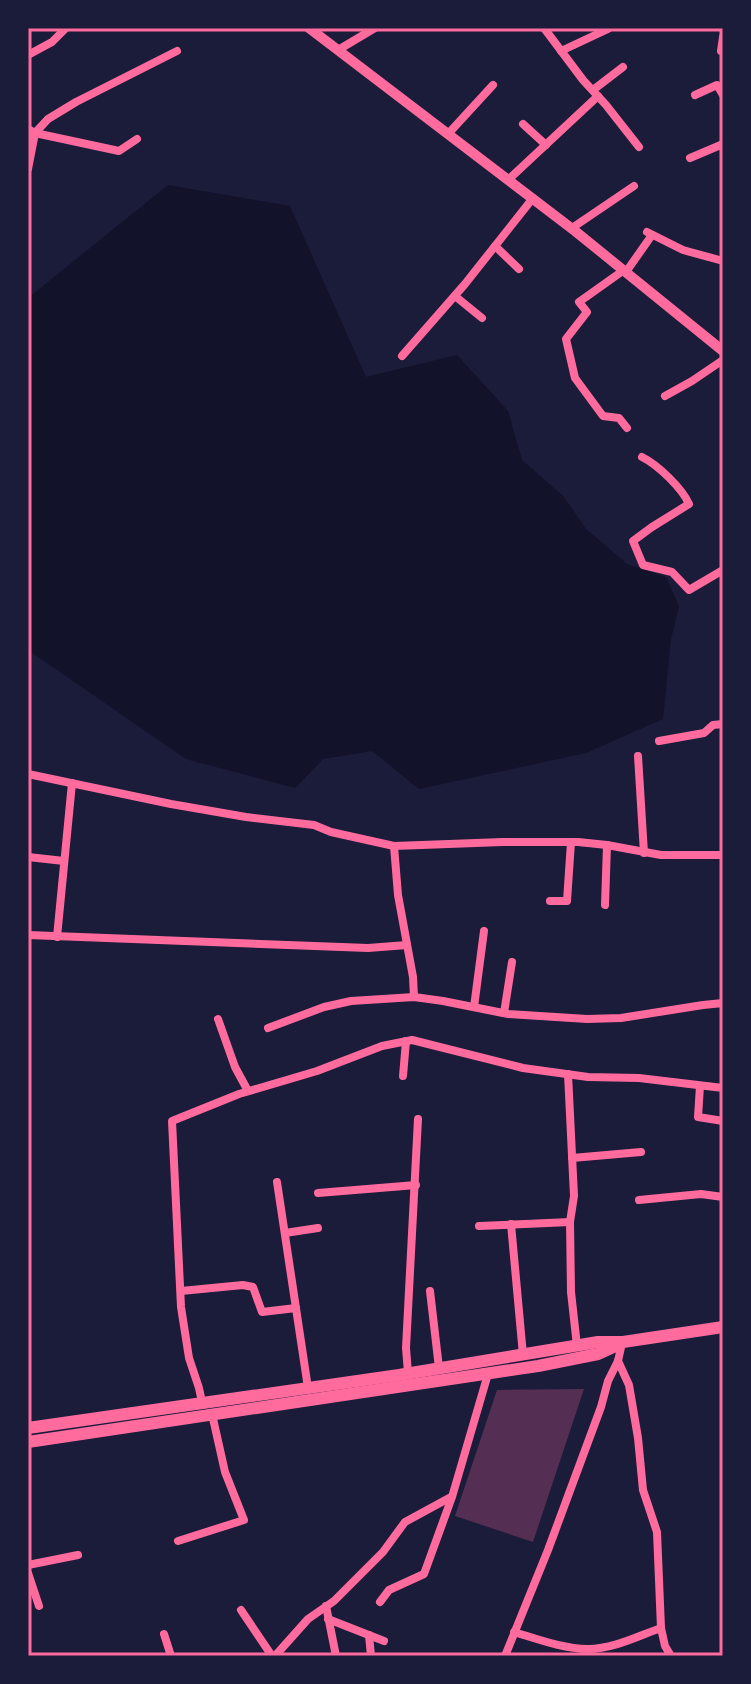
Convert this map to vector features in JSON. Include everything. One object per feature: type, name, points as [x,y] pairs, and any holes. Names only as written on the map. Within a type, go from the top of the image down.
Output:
[{"type":"main road","points":[[28,1428],[598,1342],[623,1342],[723,1327]]},
{"type":"main road","points":[[28,1442],[488,1374],[598,1354],[623,1342]]},
{"type":"street","points":[[28,55],[52,42],[66,28]]},
{"type":"street","points":[[309,28],[572,228],[723,351]]},
{"type":"street","points":[[338,50],[375,28]]},
{"type":"street","points":[[544,28],[639,147]]},
{"type":"street","points":[[561,51],[608,29]]},
{"type":"street","points":[[721,51],[723,37]]},
{"type":"street","points":[[28,169],[32,131],[76,102],[177,51]]},
{"type":"street","points":[[508,180],[623,67]]},
{"type":"street","points":[[448,134],[493,85]]},
{"type":"street","points":[[695,95],[717,85],[723,95]]},
{"type":"street","points":[[523,124],[546,145]]},
{"type":"street","points":[[32,131],[119,151],[137,139]]},
{"type":"street","points":[[690,158],[723,144]]},
{"type":"street","points":[[572,228],[634,186]]},
{"type":"street","points":[[402,356],[455,296],[533,198]]},
{"type":"street","points":[[627,428],[619,418],[603,416],[575,378],[566,339],[587,312],[579,302],[625,271],[650,234],[683,250],[723,261]]},
{"type":"street","points":[[495,246],[519,269]]},
{"type":"street","points":[[455,296],[482,318]]},
{"type":"street","points":[[665,396],[723,360]]},
{"type":"street","points":[[642,457],[652,462],[673,483],[689,504],[633,541],[643,565],[672,572],[689,590],[723,570]]},
{"type":"street","points":[[659,741],[704,733],[713,725],[723,724]]},
{"type":"street","points":[[638,756],[644,853]]},
{"type":"street","points":[[28,774],[212,812],[314,825],[331,832],[394,846],[571,842],[661,855],[723,855]]},
{"type":"street","points":[[57,937],[72,783]]},
{"type":"street","points":[[550,901],[567,901],[571,842]]},
{"type":"street","points":[[605,905],[607,845]]},
{"type":"street","points":[[394,846],[398,895],[414,997]]},
{"type":"street","points":[[28,857],[64,861]]},
{"type":"street","points":[[474,1007],[484,931]]},
{"type":"street","points":[[28,935],[368,948],[407,945]]},
{"type":"street","points":[[504,1013],[512,962]]},
{"type":"street","points":[[268,1028],[324,1007],[351,1001],[414,997],[504,1013],[587,1019],[621,1018],[723,1003]]},
{"type":"street","points":[[218,1019],[235,1067],[248,1091]]},
{"type":"street","points":[[202,1402],[189,1358],[181,1291],[172,1121],[248,1091],[317,1071],[382,1046],[412,1040],[523,1068],[588,1077],[639,1078],[723,1088]]},
{"type":"street","points":[[403,1076],[406,1041]]},
{"type":"street","points":[[568,1074],[574,1196],[570,1222],[571,1292],[577,1346]]},
{"type":"street","points":[[700,1086],[698,1117],[723,1121]]},
{"type":"street","points":[[408,1373],[406,1348],[418,1119]]},
{"type":"street","points":[[572,1158],[641,1152]]},
{"type":"street","points":[[277,1182],[308,1388]]},
{"type":"street","points":[[318,1193],[416,1185]]},
{"type":"street","points":[[639,1200],[701,1194],[723,1197]]},
{"type":"street","points":[[479,1226],[570,1222]]},
{"type":"street","points":[[511,1224],[523,1355]]},
{"type":"street","points":[[285,1233],[318,1228]]},
{"type":"street","points":[[181,1291],[243,1285],[253,1287],[262,1312],[296,1308]]},
{"type":"street","points":[[430,1291],[439,1368]]},
{"type":"street","points":[[505,1656],[548,1550],[623,1342]]},
{"type":"street","points":[[618,1361],[629,1385],[643,1490],[657,1532],[661,1628],[671,1656]]},
{"type":"street","points":[[380,1602],[389,1590],[424,1574],[452,1497],[488,1374]]},
{"type":"street","points":[[178,1541],[244,1520],[225,1472],[212,1414]]},
{"type":"street","points":[[241,1610],[276,1655],[308,1619],[334,1601],[383,1552],[405,1522],[452,1497]]},
{"type":"street","points":[[28,1565],[78,1555]]},
{"type":"street","points":[[28,1573],[39,1606]]},
{"type":"street","points":[[326,1606],[336,1656]]},
{"type":"street","points":[[328,1619],[384,1641]]},
{"type":"street","points":[[514,1632],[586,1649],[604,1648],[661,1628]]},
{"type":"street","points":[[164,1634],[171,1656]]},
{"type":"street","points":[[369,1635],[371,1656]]},
{"type":"street","points":[[561,1645],[561,1656]]},
{"type":"shaded area","points":[[168,185],[290,206],[366,377],[457,355],[508,411],[522,460],[564,497],[586,529],[627,564],[666,577],[679,606],[671,639],[663,719],[586,753],[419,789],[372,751],[323,759],[295,788],[186,759],[28,650],[28,298]]},
{"type":"building","points":[[584,1389],[533,1542],[455,1516],[497,1390]]}]
